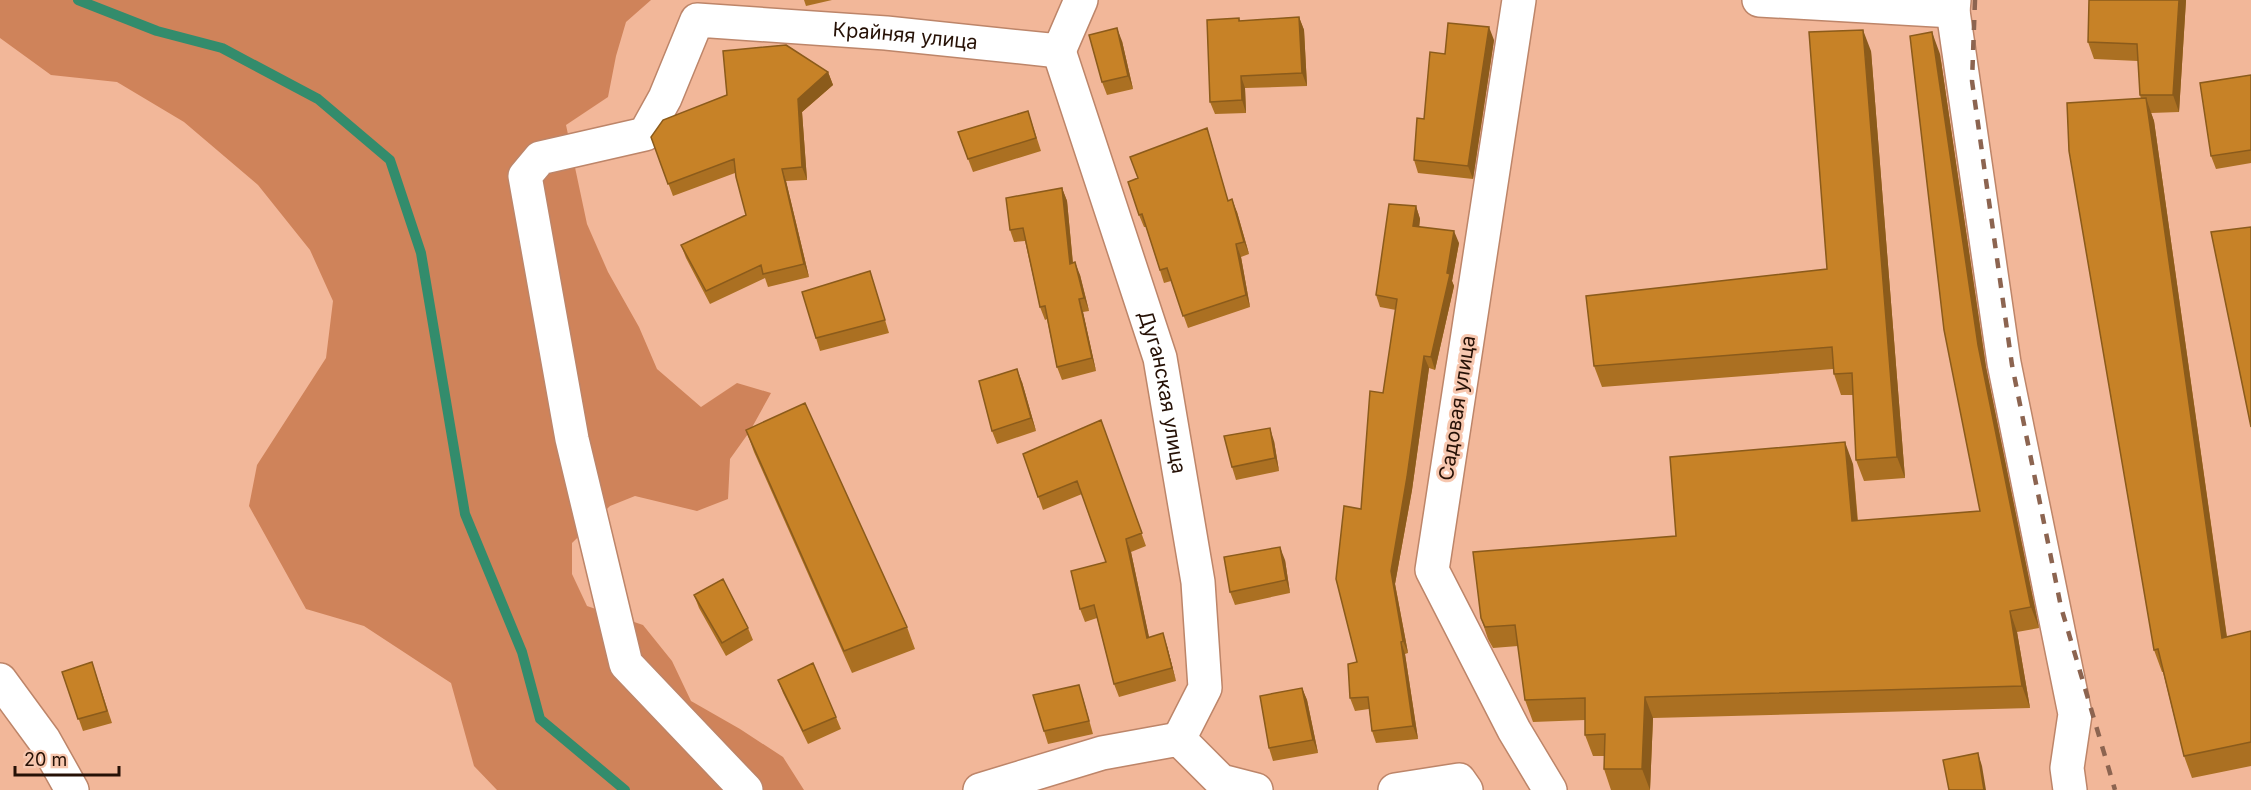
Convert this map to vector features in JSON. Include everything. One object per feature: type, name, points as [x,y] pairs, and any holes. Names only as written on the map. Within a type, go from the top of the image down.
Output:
[{"type":"street","points":[[1059,51],[1081,0]]},
{"type":"street","name":"Садовая улица","points":[[1519,0],[1432,570],[1514,730],[1550,790]]},
{"type":"street","points":[[1759,0],[1953,5],[2004,363],[2075,714],[2067,768],[2070,790]]},
{"type":"street","name":"Крайняя улица","points":[[746,790],[626,664],[572,439],[525,176],[540,158],[645,134],[665,98],[697,20],[886,33],[1059,51]]},
{"type":"street","name":"Дуганская улица","points":[[1059,51],[1162,370],[1198,582],[1205,688],[1179,739]]},
{"type":"street","points":[[0,680],[44,740],[72,790]]},
{"type":"street","points":[[980,790],[1102,753],[1179,739],[1221,781],[1256,790]]},
{"type":"street","points":[[1395,790],[1459,780],[1466,790]]},
{"type":"shaded area","points":[[0,0],[651,0],[626,22],[608,97],[566,125],[587,224],[608,272],[639,327],[657,369],[701,407],[737,383],[771,393],[750,431],[730,459],[728,499],[697,511],[635,496],[610,506],[572,543],[572,574],[587,606],[643,625],[672,661],[691,701],[783,757],[804,790],[497,790],[474,766],[451,683],[364,626],[306,609],[249,506],[257,465],[326,358],[333,301],[310,250],[258,185],[184,122],[117,82],[51,75],[0,38]]},
{"type":"building","points":[[2089,0],[2179,0],[2173,95],[2140,95],[2137,44],[2088,42]]},
{"type":"building","points":[[1299,17],[1302,73],[1241,76],[1242,100],[1210,102],[1207,20],[1239,18],[1239,21]]},
{"type":"building","points":[[1448,23],[1489,27],[1468,166],[1414,160],[1417,118],[1424,119],[1430,52],[1445,54]]},
{"type":"building","points":[[1117,28],[1128,76],[1102,82],[1089,35]]},
{"type":"building","points":[[1863,30],[1897,457],[1856,460],[1852,373],[1834,374],[1832,347],[1594,366],[1586,296],[1827,269],[1809,32]]},
{"type":"building","points":[[1932,32],[1978,345],[2031,607],[2010,611],[2022,686],[1645,697],[1642,769],[1604,769],[1605,734],[1585,735],[1585,698],[1525,700],[1515,625],[1485,627],[1481,618],[1473,552],[1676,536],[1670,457],[1845,442],[1852,521],[1980,511],[1944,330],[1910,36]]},
{"type":"building","points":[[786,45],[828,72],[798,99],[802,167],[782,169],[804,264],[763,274],[761,265],[706,291],[681,245],[746,215],[736,177],[734,159],[668,184],[651,137],[663,120],[727,95],[723,51]]},
{"type":"building","points":[[2251,75],[2251,150],[2211,156],[2200,83]]},
{"type":"building","points":[[2146,98],[2222,638],[2251,631],[2251,742],[2184,756],[2158,649],[2154,650],[2069,151],[2067,103]]},
{"type":"building","points":[[1028,111],[1036,138],[968,159],[958,132]]},
{"type":"building","points":[[1207,128],[1228,201],[1232,199],[1244,242],[1236,244],[1246,295],[1183,316],[1167,268],[1160,270],[1142,214],[1139,215],[1128,182],[1138,178],[1130,157]]},
{"type":"building","points":[[1062,188],[1070,264],[1075,262],[1084,298],[1079,299],[1092,358],[1057,367],[1045,306],[1040,307],[1023,228],[1010,230],[1006,198]]},
{"type":"building","points":[[1389,204],[1416,206],[1413,226],[1454,231],[1447,273],[1450,274],[1431,357],[1424,356],[1391,571],[1403,641],[1401,642],[1413,726],[1372,731],[1368,697],[1350,698],[1348,664],[1357,662],[1336,579],[1344,506],[1361,509],[1370,391],[1383,393],[1397,299],[1376,295]]},
{"type":"building","points":[[2251,227],[2251,427],[2211,232]]},
{"type":"building","points":[[870,271],[885,320],[816,338],[802,292]]},
{"type":"building","points":[[1017,369],[1031,418],[992,431],[979,381]]},
{"type":"building","points":[[805,403],[907,627],[844,651],[746,430]]},
{"type":"building","points":[[1101,420],[1142,533],[1126,539],[1147,638],[1163,633],[1172,668],[1114,684],[1094,605],[1080,609],[1071,571],[1106,562],[1077,481],[1038,497],[1023,454]]},
{"type":"building","points":[[1270,428],[1275,458],[1232,467],[1224,436]]},
{"type":"building","points":[[1280,547],[1286,580],[1230,592],[1224,557]]},
{"type":"building","points":[[723,579],[748,628],[722,643],[694,595]]},
{"type":"building","points":[[92,662],[107,711],[78,719],[62,672]]},
{"type":"building","points":[[813,663],[836,717],[803,731],[778,680]]},
{"type":"building","points":[[1079,685],[1089,721],[1044,731],[1033,695]]},
{"type":"building","points":[[1302,688],[1313,740],[1269,748],[1260,696]]},
{"type":"building","points":[[1978,753],[1984,790],[1949,790],[1943,760]]},
{"type":"waterway","points":[[78,0],[157,31],[222,48],[318,99],[390,160],[421,253],[465,514],[522,652],[540,719],[625,790]]},
{"type":"railway","points":[[1975,0],[1972,81],[2012,365],[2061,607],[2115,790]]}]
